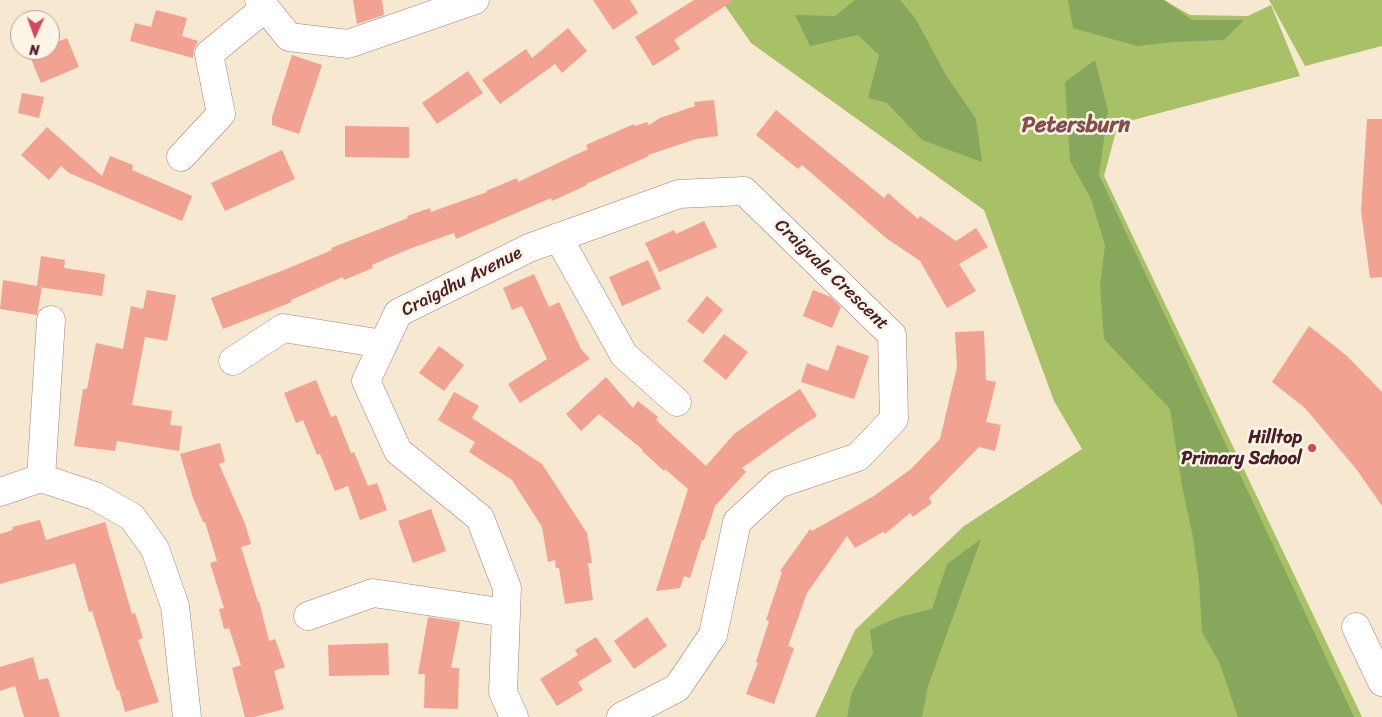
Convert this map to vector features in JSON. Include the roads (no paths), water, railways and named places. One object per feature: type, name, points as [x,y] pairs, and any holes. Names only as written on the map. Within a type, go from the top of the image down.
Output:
[{"type":"street","points":[[180,157],[222,114],[209,54],[262,4],[288,37],[348,44],[475,0]]},
{"type":"street","name":"Craigvale Crescent","points":[[621,717],[677,688],[713,635],[737,522],[778,484],[858,457],[894,419],[892,335],[744,191],[679,194]]},
{"type":"street","name":"Craigdhu Avenue","points":[[514,717],[503,692],[507,588],[480,518],[398,451],[366,381],[398,313],[529,248],[679,194]]},
{"type":"street","points":[[558,237],[624,355],[677,402]]},
{"type":"street","points":[[41,478],[51,320]]},
{"type":"street","points":[[233,361],[284,328],[383,344]]},
{"type":"street","points":[[0,492],[41,478],[95,496],[132,517],[155,549],[175,606],[187,717]]},
{"type":"street","points":[[308,616],[373,593],[506,613]]},
{"type":"street","points":[[1356,627],[1382,682]]},
{"type":"place","name":"Hilltop Primary School","points":[[1312,448]]},
{"type":"district","name":"Petersburn","points":[[1076,126]]}]
